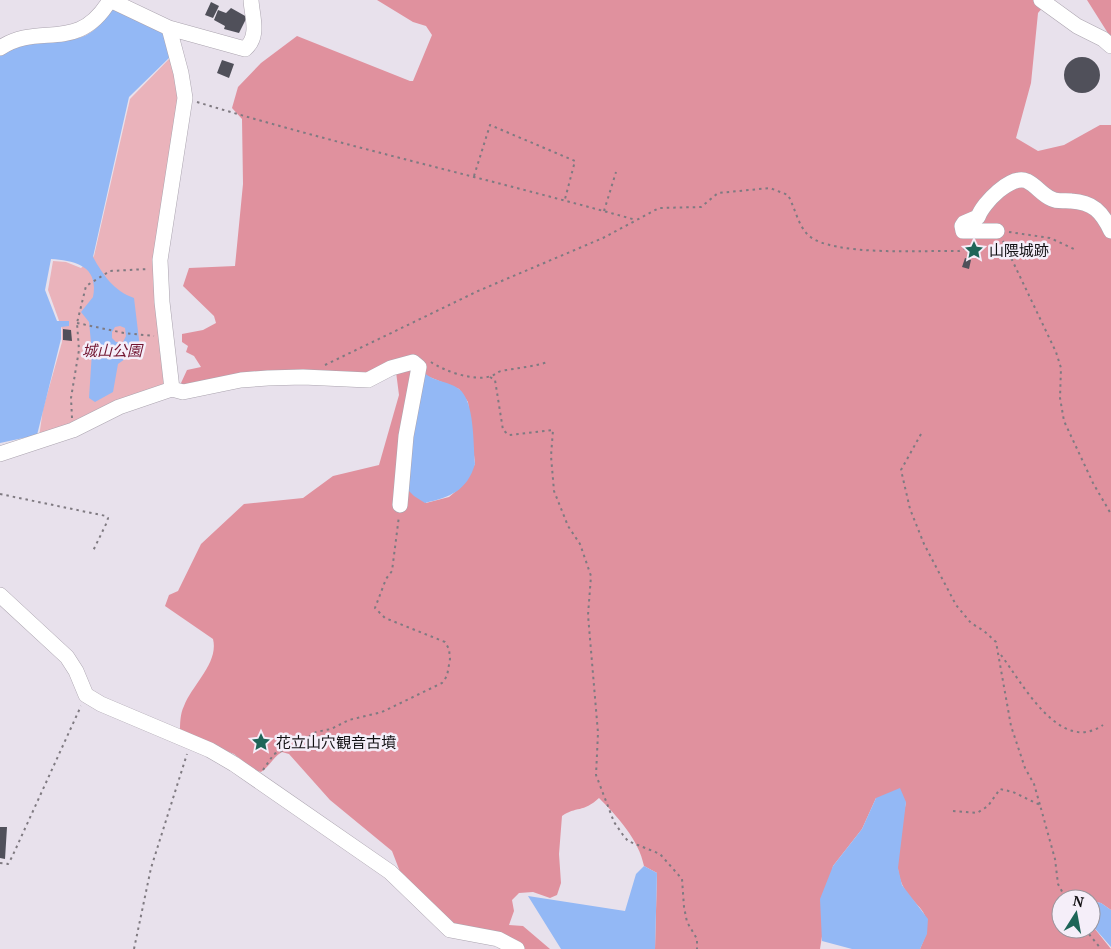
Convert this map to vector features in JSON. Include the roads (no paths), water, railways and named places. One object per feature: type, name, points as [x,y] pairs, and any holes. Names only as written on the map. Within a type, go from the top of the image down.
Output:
[{"type":"street","points":[[0,48],[10,41],[82,31],[101,15],[110,0],[169,28],[245,48],[251,44],[255,31],[251,0]]},
{"type":"street","points":[[1041,0],[1077,26],[1103,39],[1111,46]]},
{"type":"street","points":[[169,28],[181,73],[185,98],[160,269],[172,389]]},
{"type":"street","points":[[997,231],[969,233],[963,231],[962,226],[964,223],[978,217],[988,200],[1008,184],[1019,179],[1026,181],[1041,193],[1054,200],[1088,203],[1097,208],[1111,231]]},
{"type":"street","points":[[0,454],[73,430],[120,407],[172,389],[183,392],[241,380],[303,376],[368,380],[391,368],[413,362],[418,367],[407,429],[400,505]]},
{"type":"street","points":[[0,595],[67,656],[76,671],[86,695],[101,704],[210,750],[257,780],[390,872],[450,930],[498,939],[517,949]]},
{"type":"water","points":[[113,6],[164,30],[170,57],[129,97],[93,257],[115,287],[134,298],[140,348],[118,364],[113,392],[95,402],[89,398],[92,352],[89,322],[81,312],[93,297],[94,287],[92,278],[84,267],[69,261],[51,259],[45,290],[57,321],[69,321],[69,326],[61,327],[61,339],[37,435],[0,443],[0,55],[21,45],[83,37],[93,31],[103,21]],"holes":[[[115,327],[125,328],[126,336],[123,342],[116,342],[112,338],[112,332]]]},
{"type":"water","points":[[422,370],[430,377],[454,386],[464,395],[471,413],[475,464],[472,473],[462,487],[450,495],[425,503],[405,487]]},
{"type":"water","points":[[900,788],[906,802],[898,868],[902,885],[928,919],[927,934],[920,949],[852,949],[822,941],[820,899],[833,866],[862,829],[876,798]]},
{"type":"water","points":[[644,866],[657,873],[655,949],[561,949],[528,896],[625,911],[636,874]]},
{"type":"water","points":[[1101,903],[1111,910],[1111,947],[1101,936]]},
{"type":"place","name":"山隈城跡","points":[[974,250]]},
{"type":"place","name":"花立山穴観音古墳","points":[[261,742]]},
{"type":"park label","name":"城山公園","points":[[112,350]]}]
